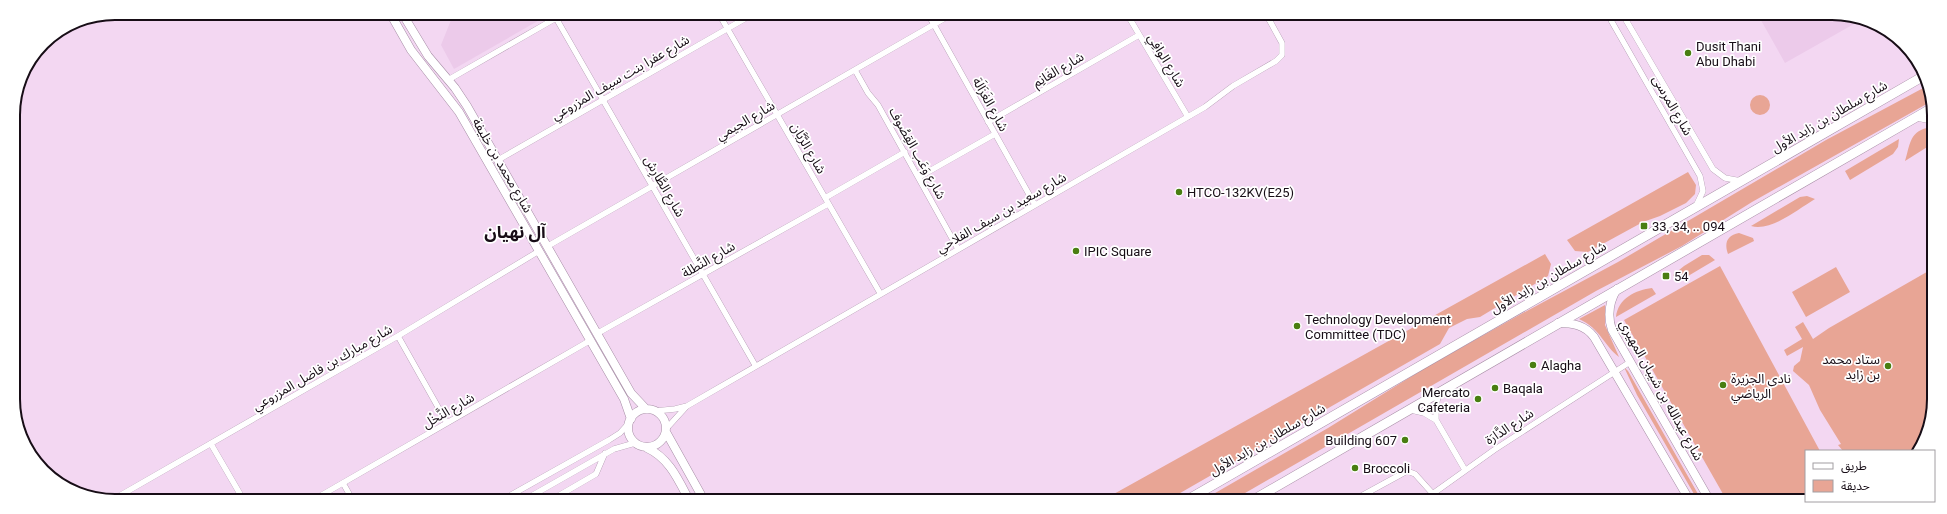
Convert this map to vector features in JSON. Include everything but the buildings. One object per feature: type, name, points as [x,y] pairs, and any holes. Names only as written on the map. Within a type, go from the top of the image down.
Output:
[{"type":"main road","name":"شارع محمد بن خليفة","points":[[394,20],[412,50],[459,112],[624,399],[630,421]]},
{"type":"main road","name":"شارع محمد بن خليفة","points":[[406,20],[428,56],[467,106],[632,394],[651,410]]},
{"type":"main road","name":"شارع سلطان بن زايد الأول","points":[[1197,494],[1919,78]]},
{"type":"main road","points":[[1264,494],[1927,111]]},
{"type":"main road","name":"شارع عبدالله بن شيبان المهيري","points":[[1617,289],[1610,305],[1610,323],[1616,338],[1706,494]]},
{"type":"main road","points":[[1558,323],[1573,324],[1591,332],[1686,494]]},
{"type":"main road","points":[[686,494],[669,465],[659,455],[635,443],[630,437],[630,421],[638,412],[651,410],[663,418],[666,430],[701,494]]},
{"type":"main road","points":[[647,448],[661,442],[666,430]]},
{"type":"street","points":[[448,80],[553,20]]},
{"type":"street","name":"شارع الطَّارِش","points":[[557,20],[755,365]]},
{"type":"street","name":"شارع الرَّيَّان","points":[[723,20],[880,293]]},
{"type":"street","name":"شارع عفرا بنت سيف المزروعي","points":[[498,160],[742,20]]},
{"type":"street","name":"شارع الغَزَالَة","points":[[932,20],[1035,205]]},
{"type":"street","name":"شارع الجيمي","points":[[548,246],[941,20]]},
{"type":"street","name":"شارع الوافِي","points":[[1130,20],[1188,117]]},
{"type":"street","name":"شارع سعيد بن سيف الفلاحي","points":[[651,410],[675,409],[687,406],[755,365],[1206,107],[1233,86],[1276,61],[1282,55],[1282,43],[1269,20]]},
{"type":"street","name":"شارع المرسى","points":[[1611,20],[1672,124],[1702,180],[1703,191],[1694,209]]},
{"type":"street","name":"شارع المرسى","points":[[1626,20],[1713,169],[1724,178],[1741,181]]},
{"type":"street","name":"شارع الغَانِم","points":[[988,122],[1139,35]]},
{"type":"street","points":[[1626,46],[1637,40]]},
{"type":"street","name":"شارع وَعَب القِصُوف","points":[[855,70],[868,93],[878,105],[958,249]]},
{"type":"street","points":[[1672,124],[1682,118]]},
{"type":"street","points":[[1914,118],[1927,120]]},
{"type":"street","points":[[919,177],[995,134]]},
{"type":"street","name":"شارع النَّطلة","points":[[598,333],[704,275],[905,152]]},
{"type":"street","name":"شارع مبارك بن فاضل المزروعي","points":[[123,494],[398,336],[539,251]]},
{"type":"street","points":[[398,336],[447,423]]},
{"type":"street","name":"شارع النَّخْل","points":[[324,494],[591,340]]},
{"type":"street","name":"شارع الدَّارَة","points":[[1433,494],[1465,470],[1613,371],[1630,362]]},
{"type":"street","points":[[1436,420],[1436,406],[1439,392]]},
{"type":"street","name":"شارع سعيد بن سيف الفلاحي","points":[[666,430],[687,406]]},
{"type":"street","points":[[1411,410],[1424,413],[1436,420],[1465,470]]},
{"type":"street","points":[[513,494],[609,440],[620,433],[630,421]]},
{"type":"street","points":[[535,494],[605,453],[622,446],[635,443]]},
{"type":"street","points":[[211,444],[240,494]]},
{"type":"street","points":[[563,494],[596,474],[605,453]]},
{"type":"street","points":[[1365,494],[1407,471],[1415,474],[1433,494]]},
{"type":"street","points":[[343,483],[349,494]]},
{"type":"shaded area","points":[[451,20],[540,20],[454,69],[441,45]]},
{"type":"shaded area","points":[[1761,20],[1838,20],[1855,23],[1785,63]]},
{"type":"green space","points":[[1923,88],[1926,104],[1752,202],[1682,246],[1596,291],[1243,494],[1213,494],[1328,428],[1425,368],[1618,262],[1826,140]]},
{"type":"green space","points":[[1760,95],[1767,98],[1770,105],[1767,112],[1760,115],[1753,112],[1750,105],[1753,98]]},
{"type":"green space","points":[[1927,128],[1927,147],[1905,161],[1913,136],[1921,130]]},
{"type":"green space","points":[[1899,139],[1898,147],[1893,154],[1850,180],[1845,171]]},
{"type":"green space","points":[[1688,172],[1696,185],[1695,194],[1686,203],[1660,216],[1643,222],[1588,252],[1575,251],[1567,240]]},
{"type":"green space","points":[[1807,196],[1815,199],[1776,223],[1759,227],[1751,226],[1800,197]]},
{"type":"green space","points":[[1739,233],[1753,238],[1754,241],[1728,254],[1726,246],[1729,238]]},
{"type":"green space","points":[[1545,254],[1551,264],[1548,276],[1480,317],[1467,319],[1449,328],[1440,344],[1178,494],[1114,494]]},
{"type":"green space","points":[[1702,255],[1709,255],[1715,260],[1678,282],[1673,275]]},
{"type":"green space","name":"نادى الجزيرة الرياضي","points":[[1720,266],[1819,450],[1805,450],[1805,494],[1723,494],[1624,320]]},
{"type":"green space","points":[[1836,267],[1850,292],[1806,317],[1792,292]]},
{"type":"green space","name":"ستاد محمد بن زايد","points":[[1927,272],[1926,412],[1922,430],[1912,450],[1842,450],[1838,445],[1841,444],[1820,410],[1809,385],[1793,371],[1794,366],[1800,361],[1803,347],[1787,356],[1784,350],[1802,339],[1795,327],[1803,322],[1813,339],[1829,328]]},
{"type":"green space","points":[[1652,288],[1656,294],[1616,317],[1617,310],[1624,300],[1634,293]]},
{"type":"green space","points":[[1605,305],[1605,325],[1619,357],[1592,328],[1579,319]]},
{"type":"green space","points":[[1624,367],[1628,371],[1698,494],[1694,494],[1637,395]]},
{"type":"place","name":"Dusit Thani Abu Dhabi","points":[[1688,53]]},
{"type":"place","name":"HTCO-132KV(E25)","points":[[1179,192]]},
{"type":"place","name":"33, 34, .. 094","points":[[1644,226]]},
{"type":"place","name":"IPIC Square","points":[[1076,251]]},
{"type":"place","name":"54","points":[[1666,276]]},
{"type":"place","name":"Technology Development Committee (TDC)","points":[[1297,326]]},
{"type":"place","name":"Alagha","points":[[1533,365]]},
{"type":"place","name":"ستاد محمد بن زايد","points":[[1888,366]]},
{"type":"place","name":"نادى الجزيرة الرياضي","points":[[1723,385]]},
{"type":"place","name":"Baqala","points":[[1495,388]]},
{"type":"place","name":"Mercato Cafeteria","points":[[1478,399]]},
{"type":"place","name":"Building 607","points":[[1405,440]]},
{"type":"place","name":"Broccoli","points":[[1355,468]]},
{"type":"district","name":"آل نهيان","points":[[515,232]]}]
